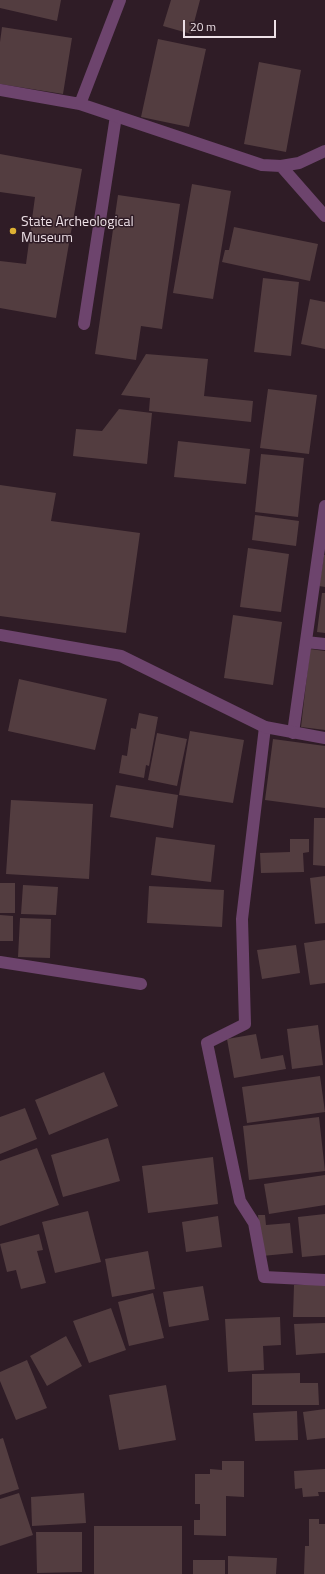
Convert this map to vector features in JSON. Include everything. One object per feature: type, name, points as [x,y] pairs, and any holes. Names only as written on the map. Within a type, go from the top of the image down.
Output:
[{"type":"street","points":[[80,104],[120,0]]},
{"type":"street","points":[[0,90],[80,104],[262,165],[281,166],[299,163],[325,151]]},
{"type":"street","points":[[84,324],[116,116]]},
{"type":"street","points":[[281,166],[325,216]]},
{"type":"street","points":[[293,733],[325,506]]},
{"type":"street","points":[[0,635],[121,656],[265,727],[325,738]]},
{"type":"street","points":[[306,642],[325,644]]},
{"type":"street","points":[[265,727],[242,919],[245,1024],[208,1043],[240,1201],[254,1223],[264,1277],[325,1280]]},
{"type":"street","points":[[0,962],[141,984]]},
{"type":"building","points":[[0,0],[61,0],[57,21],[0,8]]},
{"type":"building","points":[[171,0],[200,0],[191,34],[163,26]]},
{"type":"building","points":[[2,27],[72,38],[63,94],[0,84],[0,42]]},
{"type":"building","points":[[158,39],[206,49],[189,127],[141,117]]},
{"type":"building","points":[[259,62],[301,70],[286,152],[244,144]]},
{"type":"building","points":[[0,154],[82,169],[56,318],[0,308],[0,261],[26,264],[35,197],[0,192]]},
{"type":"building","points":[[192,184],[231,191],[213,299],[173,293]]},
{"type":"building","points":[[118,195],[180,204],[162,329],[141,326],[136,360],[95,354]]},
{"type":"building","points":[[234,227],[318,244],[310,281],[222,262],[225,250],[229,250]]},
{"type":"building","points":[[263,278],[299,282],[291,356],[254,352]]},
{"type":"building","points":[[310,299],[325,302],[325,349],[301,344]]},
{"type":"building","points":[[146,354],[208,359],[204,396],[253,401],[251,422],[149,411],[150,398],[121,395]]},
{"type":"building","points":[[268,389],[317,395],[309,454],[260,448]]},
{"type":"building","points":[[119,409],[152,413],[147,464],[73,456],[76,429],[102,431]]},
{"type":"building","points":[[178,441],[250,449],[246,484],[174,477]]},
{"type":"building","points":[[261,454],[304,458],[298,517],[255,512]]},
{"type":"building","points":[[0,485],[56,493],[51,521],[140,533],[126,633],[0,616]]},
{"type":"building","points":[[255,515],[299,521],[296,546],[252,540]]},
{"type":"building","points":[[248,548],[289,554],[281,612],[240,607]]},
{"type":"building","points":[[325,555],[325,587],[319,586]]},
{"type":"building","points":[[322,593],[325,593],[325,633],[317,632]]},
{"type":"building","points":[[233,615],[282,622],[273,685],[224,678]]},
{"type":"building","points":[[310,649],[325,651],[325,730],[301,727]]},
{"type":"building","points":[[19,679],[107,699],[95,750],[8,731]]},
{"type":"building","points":[[139,713],[158,717],[149,766],[146,765],[144,778],[119,773],[122,755],[127,756],[131,728],[136,729]]},
{"type":"building","points":[[190,731],[244,740],[233,803],[179,795]]},
{"type":"building","points":[[157,733],[187,739],[177,786],[148,780]]},
{"type":"building","points":[[273,739],[325,746],[325,808],[265,800]]},
{"type":"building","points":[[116,785],[178,795],[173,828],[110,817]]},
{"type":"building","points":[[11,800],[93,804],[89,879],[6,874]]},
{"type":"building","points":[[314,818],[325,818],[325,866],[313,865]]},
{"type":"building","points":[[156,837],[215,845],[211,882],[151,875]]},
{"type":"building","points":[[290,839],[309,839],[309,852],[303,853],[304,872],[261,873],[260,853],[290,852]]},
{"type":"building","points":[[325,876],[325,923],[315,924],[310,878]]},
{"type":"building","points":[[0,883],[15,883],[15,913],[0,913]]},
{"type":"building","points":[[23,885],[58,887],[56,915],[21,914]]},
{"type":"building","points":[[149,886],[224,890],[222,927],[147,923]]},
{"type":"building","points":[[0,915],[13,916],[13,941],[0,941]]},
{"type":"building","points":[[20,918],[51,919],[50,958],[18,957]]},
{"type":"building","points":[[325,940],[325,983],[310,985],[304,943]]},
{"type":"building","points":[[296,945],[300,973],[262,979],[257,950]]},
{"type":"building","points":[[318,1025],[323,1065],[292,1069],[287,1029]]},
{"type":"building","points":[[256,1034],[261,1059],[283,1055],[286,1069],[234,1078],[227,1039]]},
{"type":"building","points":[[104,1072],[118,1106],[49,1135],[35,1100]]},
{"type":"building","points":[[320,1076],[325,1112],[247,1123],[242,1087]]},
{"type":"building","points":[[25,1108],[37,1139],[0,1154],[0,1117]]},
{"type":"building","points":[[319,1117],[325,1171],[249,1180],[243,1126]]},
{"type":"building","points":[[108,1138],[120,1181],[63,1197],[51,1155]]},
{"type":"building","points":[[37,1148],[59,1205],[0,1226],[0,1161]]},
{"type":"building","points":[[213,1157],[218,1204],[148,1213],[142,1166]]},
{"type":"building","points":[[325,1175],[325,1205],[269,1214],[264,1184]]},
{"type":"building","points":[[88,1211],[101,1262],[55,1273],[42,1222]]},
{"type":"building","points":[[325,1214],[325,1255],[302,1257],[298,1217]]},
{"type":"building","points":[[258,1215],[265,1215],[266,1225],[290,1223],[293,1253],[262,1256]]},
{"type":"building","points":[[218,1216],[222,1247],[186,1252],[182,1222]]},
{"type":"building","points":[[39,1234],[43,1250],[37,1251],[46,1283],[21,1289],[16,1270],[7,1272],[0,1244]]},
{"type":"building","points":[[148,1251],[155,1289],[112,1297],[105,1259]]},
{"type":"building","points":[[294,1285],[325,1285],[325,1317],[293,1317]]},
{"type":"building","points":[[203,1286],[209,1320],[169,1327],[163,1292]]},
{"type":"building","points":[[153,1293],[164,1338],[129,1346],[118,1302]]},
{"type":"building","points":[[111,1308],[126,1350],[89,1363],[73,1321]]},
{"type":"building","points":[[280,1317],[281,1345],[263,1346],[264,1370],[228,1372],[225,1319]]},
{"type":"building","points":[[325,1323],[325,1353],[296,1355],[294,1324]]},
{"type":"building","points":[[66,1336],[82,1366],[47,1386],[30,1356]]},
{"type":"building","points":[[27,1360],[47,1408],[16,1420],[0,1381],[0,1372]]},
{"type":"building","points":[[300,1373],[300,1383],[318,1383],[319,1405],[252,1405],[252,1374]]},
{"type":"building","points":[[166,1385],[176,1440],[119,1450],[109,1395]]},
{"type":"building","points":[[325,1409],[325,1438],[307,1440],[303,1412]]},
{"type":"building","points":[[297,1411],[298,1440],[255,1441],[253,1413]]},
{"type":"building","points":[[3,1438],[19,1489],[0,1495],[0,1439]]},
{"type":"building","points":[[222,1461],[244,1461],[244,1497],[226,1496],[226,1536],[194,1535],[194,1520],[200,1520],[200,1504],[195,1504],[195,1474],[210,1474],[210,1469],[222,1470]]},
{"type":"building","points":[[325,1469],[325,1492],[318,1492],[319,1496],[303,1497],[302,1488],[295,1489],[294,1471]]},
{"type":"building","points":[[19,1493],[33,1535],[0,1546],[0,1499]]},
{"type":"building","points":[[84,1493],[86,1523],[32,1526],[31,1497]]},
{"type":"building","points":[[309,1519],[319,1519],[319,1524],[325,1524],[325,1574],[304,1574],[305,1546],[309,1546]]},
{"type":"building","points":[[94,1526],[182,1526],[182,1574],[94,1574]]},
{"type":"building","points":[[36,1532],[82,1532],[82,1572],[37,1573]]},
{"type":"building","points":[[228,1556],[277,1558],[276,1574],[228,1574]]},
{"type":"building","points":[[193,1560],[225,1560],[225,1574],[193,1574]]},
{"type":"place","name":"State Archeological Museum","points":[[13,231]]}]
